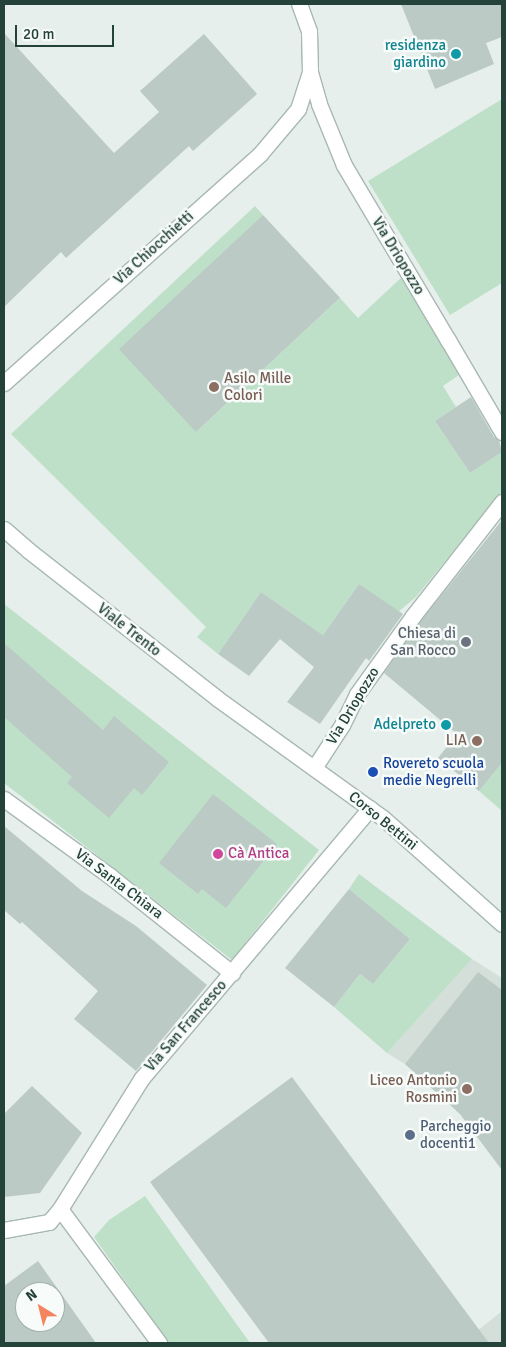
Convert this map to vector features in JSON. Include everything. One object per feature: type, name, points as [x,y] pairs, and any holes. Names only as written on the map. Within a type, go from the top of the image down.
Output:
[{"type":"street","name":"Via Driopozzo","points":[[299,4],[309,31],[310,72],[319,104],[344,165],[502,432]]},
{"type":"street","name":"Via Driopozzo","points":[[298,108],[310,72]]},
{"type":"street","name":"Via Chiocchietti","points":[[4,382],[260,154],[298,108]]},
{"type":"street","name":"Via Driopozzo","points":[[314,768],[342,724],[357,694],[413,616],[502,502]]},
{"type":"street","name":"Viale Trento","points":[[4,529],[218,700],[256,727]]},
{"type":"street","name":"Corso Bettini","points":[[256,727],[370,808],[502,924]]},
{"type":"street","name":"Via Santa Chiara","points":[[4,799],[110,876],[232,973]]},
{"type":"street","name":"Via San Francesco","points":[[4,1230],[49,1222],[60,1209],[142,1078],[370,808]]},
{"type":"street","points":[[60,1209],[159,1343]]},
{"type":"shaded area","name":"Liceo Antonio Rosmini","points":[[472,959],[502,978],[502,1170],[460,1114],[405,1064],[387,1053]]},
{"type":"shaded area","points":[[502,1311],[502,1343],[461,1343],[487,1323]]},
{"type":"green space","points":[[502,99],[502,283],[450,315],[368,181]]},
{"type":"green space","points":[[255,206],[263,215],[196,432],[340,298],[358,318],[403,276],[459,375],[443,386],[456,407],[435,421],[470,473],[502,452],[502,491],[416,597],[398,612],[359,584],[323,635],[261,592],[218,654],[197,637],[206,627],[11,434]]},
{"type":"green space","points":[[4,604],[319,850],[232,960],[4,783]]},
{"type":"green space","points":[[502,763],[502,811],[479,791]]},
{"type":"green space","points":[[359,874],[472,959],[387,1053],[334,1007],[360,974],[373,984],[410,939],[349,889]]},
{"type":"green space","points":[[145,1196],[250,1343],[169,1343],[94,1237],[109,1220]]},
{"type":"building","name":"residenza giardino","points":[[401,4],[502,4],[502,37],[486,43],[494,64],[435,89]]},
{"type":"building","points":[[4,33],[114,153],[159,112],[140,91],[204,34],[257,94],[193,151],[189,146],[66,258],[61,252],[4,307]]},
{"type":"building","points":[[263,215],[340,298],[196,432],[119,349]]},
{"type":"building","points":[[471,397],[494,437],[499,441],[502,452],[470,473],[435,421]]},
{"type":"building","name":"Chiesa di San Rocco","points":[[502,520],[502,763],[479,791],[438,758],[457,734],[384,673],[420,622]]},
{"type":"building","points":[[359,584],[403,614],[369,661],[366,658],[320,724],[287,702],[314,667],[280,639],[249,676],[218,654],[261,592],[323,635]]},
{"type":"building","points":[[4,643],[103,730],[114,716],[169,762],[142,795],[134,788],[109,818],[67,783],[72,777],[4,717]]},
{"type":"building","name":"Cà Antica","points":[[213,794],[277,844],[226,908],[202,889],[198,894],[159,863]]},
{"type":"building","points":[[4,826],[82,891],[136,926],[207,985],[136,1071],[74,1019],[98,991],[22,922],[20,924],[4,910]]},
{"type":"building","points":[[349,889],[410,939],[373,984],[360,974],[334,1007],[285,968]]},
{"type":"building","name":"Liceo Antonio Rosmini","points":[[478,972],[502,990],[502,1170],[460,1114],[405,1064]]},
{"type":"building","points":[[292,1077],[489,1343],[269,1343],[150,1182]]},
{"type":"building","points":[[32,1086],[82,1133],[40,1193],[4,1197],[4,1114]]},
{"type":"building","points":[[38,1261],[53,1282],[15,1282],[15,1332],[65,1332],[65,1299],[96,1343],[4,1343],[4,1286]]},
{"type":"place","name":"residenza giardino","points":[[456,54]]},
{"type":"place","name":"Asilo Mille Colori","points":[[214,387]]},
{"type":"place","name":"Chiesa di San Rocco","points":[[466,642]]},
{"type":"place","name":"Adelpreto","points":[[446,725]]},
{"type":"place","name":"LIA","points":[[477,741]]},
{"type":"place","name":"Rovereto scuola medie Negrelli","points":[[373,772]]},
{"type":"place","name":"Cà Antica","points":[[218,854]]},
{"type":"place","name":"Liceo Antonio Rosmini","points":[[467,1089]]},
{"type":"place","name":"Parcheggio docenti1","points":[[410,1135]]}]
